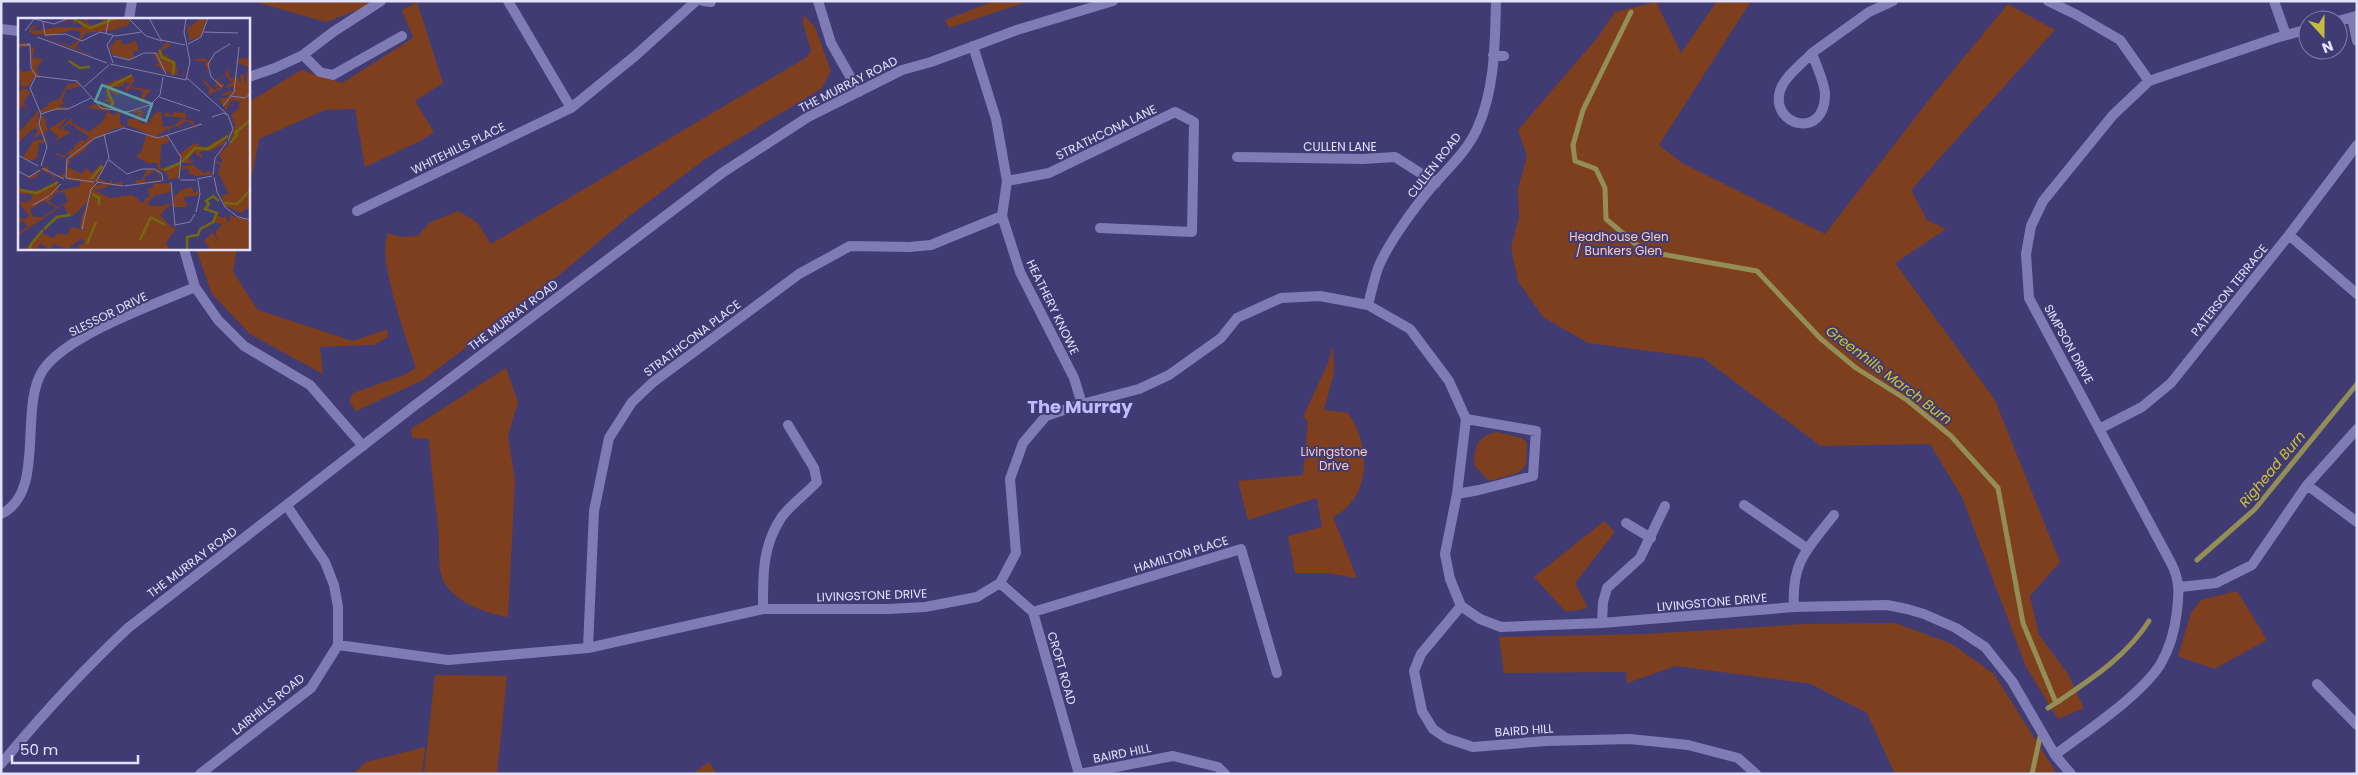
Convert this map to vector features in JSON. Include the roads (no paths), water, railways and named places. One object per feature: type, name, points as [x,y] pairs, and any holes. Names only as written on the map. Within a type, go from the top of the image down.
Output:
[{"type":"street","points":[[129,18],[132,1]]},
{"type":"street","points":[[250,77],[276,68],[303,55],[333,32],[382,1]]},
{"type":"street","points":[[508,1],[571,108]]},
{"type":"street","name":"WHITEHILLS PLACE","points":[[357,211],[571,108],[628,62],[696,1]]},
{"type":"street","points":[[818,1],[831,43],[859,92]]},
{"type":"street","name":"THE MURRAY ROAD","points":[[1,764],[53,703],[128,628],[363,446],[722,174],[808,117],[902,70],[1113,1]]},
{"type":"street","name":"CULLEN ROAD","points":[[1368,305],[1378,267],[1399,232],[1436,183],[1455,162],[1477,128],[1499,56],[1496,1]]},
{"type":"street","points":[[1812,53],[1825,91],[1824,104],[1819,116],[1812,122],[1808,125],[1799,124],[1784,115],[1779,99],[1784,83],[1812,53],[1869,12],[1893,1]]},
{"type":"street","points":[[2048,1],[2077,15],[2120,40],[2149,81]]},
{"type":"street","points":[[2274,1],[2286,35]]},
{"type":"street","points":[[2354,17],[2357,41]]},
{"type":"street","points":[[1,29],[18,32]]},
{"type":"street","name":"SIMPSON DRIVE","points":[[2055,755],[2109,714],[2145,683],[2159,667],[2165,656],[2176,622],[2180,587],[2178,575],[2101,428],[2029,298],[2026,254],[2031,226],[2043,201],[2112,115],[2149,81],[2298,32]]},
{"type":"street","points":[[303,55],[320,72],[333,75],[402,36]]},
{"type":"street","name":"HEATHERY KNOWE","points":[[973,46],[996,119],[1006,181],[1002,216],[1020,272],[1074,378],[1082,404]]},
{"type":"street","name":"STRATHCONA LANE","points":[[1006,181],[1049,173],[1176,112],[1194,122],[1192,232],[1100,228]]},
{"type":"street","name":"PATERSON TERRACE","points":[[2101,428],[2142,407],[2171,383],[2289,235],[2357,144]]},
{"type":"street","name":"CULLEN LANE","points":[[1237,157],[1363,160],[1395,157],[1436,183]]},
{"type":"street","name":"STRATHCONA PLACE","points":[[588,648],[594,511],[609,438],[632,402],[652,383],[793,278],[850,246],[909,247],[931,245],[1002,216]]},
{"type":"street","points":[[2289,235],[2357,294]]},
{"type":"street","points":[[184,250],[195,287],[218,320],[244,346],[310,386],[363,446]]},
{"type":"street","name":"SLESSOR DRIVE","points":[[1,514],[10,510],[24,485],[29,460],[31,408],[36,382],[44,368],[75,342],[195,287]]},
{"type":"street","points":[[1033,612],[1000,583],[1016,553],[1010,479],[1022,443],[1046,416],[1139,389],[1169,375],[1221,338],[1237,318],[1281,298],[1320,296],[1368,305],[1410,329],[1449,381],[1466,419],[1457,494],[1446,554],[1450,579],[1461,606]]},
{"type":"street","points":[[1457,494],[1533,476],[1536,431],[1466,419]]},
{"type":"street","points":[[763,609],[765,554],[773,534],[782,517],[817,482],[814,468],[788,426]]},
{"type":"street","points":[[2180,587],[2216,584],[2252,565],[2307,485],[2357,429]]},
{"type":"street","points":[[2307,485],[2357,522]]},
{"type":"street","points":[[1744,505],[1808,548]]},
{"type":"street","points":[[287,506],[324,562],[334,585],[338,607],[338,645]]},
{"type":"street","points":[[1602,623],[1603,602],[1607,588],[1640,558],[1664,506]]},
{"type":"street","points":[[1794,607],[1792,585],[1798,566],[1808,548],[1834,515]]},
{"type":"street","points":[[1626,523],[1650,538]]},
{"type":"street","name":"HAMILTON PLACE","points":[[1033,612],[1241,549],[1277,673]]},
{"type":"street","name":"LIVINGSTONE DRIVE","points":[[338,645],[448,660],[588,648],[763,609],[889,609],[925,607],[976,597],[1000,583]]},
{"type":"street","name":"LIVINGSTONE DRIVE","points":[[1461,606],[1480,619],[1501,627],[1602,623],[1794,607],[1887,605],[1924,614],[1956,628],[1985,648],[2012,681],[2055,755],[2071,774]]},
{"type":"street","name":"BAIRD HILL","points":[[1461,606],[1421,654],[1414,671],[1422,711],[1433,729],[1446,738],[1473,747],[1546,741],[1630,739],[1688,745],[1738,758],[1756,774]]},
{"type":"street","name":"CROFT ROAD","points":[[1033,612],[1079,774]]},
{"type":"street","name":"LAIRHILLS ROAD","points":[[200,774],[310,688],[338,645]]},
{"type":"street","points":[[2317,684],[2357,724]]},
{"type":"street","name":"BAIRD HILL","points":[[1079,774],[1174,756],[1218,768],[1225,774]]},
{"type":"waterway","name":"Greenhills March Burn","points":[[1631,12],[1583,110],[1573,145],[1575,161],[1596,169],[1605,188],[1606,219],[1644,251],[1757,271],[1821,339],[1856,368],[1907,400],[1951,436],[1998,488],[2023,623],[2056,703],[2048,708]]},
{"type":"waterway","name":"Righead Burn","points":[[2197,560],[2255,509],[2357,384]]},
{"type":"waterway","name":"Righead Burn","points":[[2056,703],[2095,676],[2119,656],[2130,646],[2149,621]]},
{"type":"waterway","name":"Righead Burn","points":[[2032,774],[2040,737]]},
{"type":"district","name":"The Murray","points":[[1080,406]]},
{"type":"park label","name":"Headhouse Glen / Bunkers Glen","points":[[1619,243]]},
{"type":"park label","name":"Livingstone Drive","points":[[1334,458]]}]
